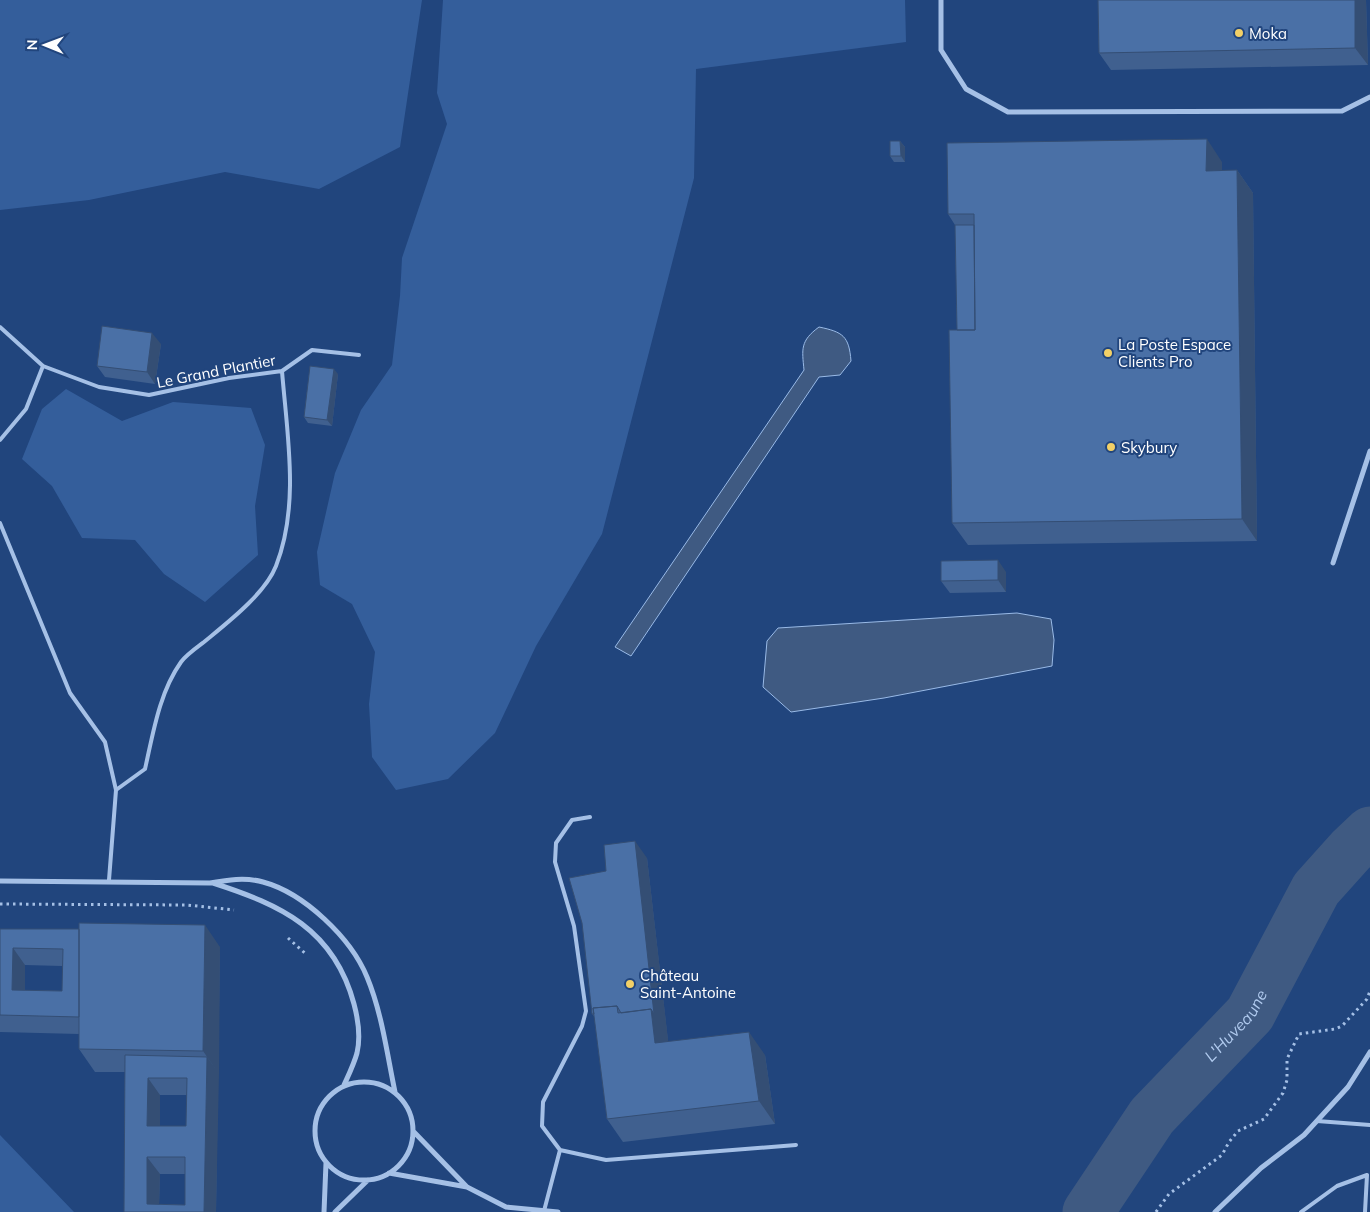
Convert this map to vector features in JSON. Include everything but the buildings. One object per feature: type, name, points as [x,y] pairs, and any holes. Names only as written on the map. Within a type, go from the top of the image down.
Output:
[{"type":"street","points":[[940,0],[941,50],[966,89],[1008,112],[1342,111],[1370,97]]},
{"type":"street","points":[[1333,562],[1370,451]]},
{"type":"street","points":[[0,881],[109,880],[210,882],[241,878],[263,882],[291,894],[321,916],[346,942],[367,976],[380,1018],[395,1092]]},
{"type":"street","points":[[210,882],[247,894],[285,912],[311,932],[331,952],[349,983],[359,1019],[358,1051],[344,1085]]},
{"type":"street","points":[[1215,1212],[1261,1168],[1304,1134],[1317,1121],[1348,1087],[1370,1052]]},
{"type":"street","points":[[335,1212],[368,1180],[389,1173],[407,1155],[413,1131],[411,1116],[405,1103],[395,1092],[371,1082],[344,1085],[331,1093],[322,1105],[316,1119],[314,1134],[318,1150],[326,1163],[345,1176],[368,1180]]},
{"type":"street","points":[[413,1131],[467,1187]]},
{"type":"street","points":[[324,1212],[326,1163]]},
{"type":"street","points":[[389,1173],[467,1187],[506,1207],[558,1212]]},
{"type":"lane","name":"Le Grand Plantier","points":[[0,327],[43,366],[99,387],[149,395],[229,378],[282,371],[312,350],[359,355]]},
{"type":"lane","points":[[0,440],[26,409],[43,366]]},
{"type":"lane","points":[[116,790],[145,770],[161,704],[181,661],[230,620],[266,584],[276,567],[287,532],[290,494],[282,371]]},
{"type":"lane","points":[[0,523],[70,693],[105,742],[116,790],[109,880]]},
{"type":"lane","points":[[590,817],[572,820],[556,843],[555,862],[574,926],[586,1011],[582,1026],[543,1102],[542,1126],[560,1150],[606,1160],[796,1145]]},
{"type":"lane","points":[[1317,1121],[1370,1125]]},
{"type":"lane","points":[[544,1211],[560,1150]]},
{"type":"lane","points":[[1302,1212],[1336,1186],[1367,1175],[1365,1212]]},
{"type":"path","points":[[0,904],[187,905],[243,913]]},
{"type":"path","points":[[280,933],[313,960]]},
{"type":"path","points":[[1156,1212],[1169,1194],[1222,1156],[1229,1142],[1238,1131],[1264,1119],[1283,1092],[1287,1080],[1287,1059],[1298,1034],[1335,1029],[1342,1026],[1367,999],[1370,991]]},
{"type":"shaded area","points":[[0,0],[422,0],[400,147],[319,189],[225,172],[89,200],[0,210]]},
{"type":"shaded area","points":[[443,0],[905,0],[906,42],[696,69],[694,178],[602,534],[536,646],[495,733],[448,779],[396,790],[372,757],[369,704],[375,652],[352,604],[320,585],[317,552],[335,473],[361,410],[392,365],[400,296],[402,258],[447,124],[437,93]]},
{"type":"shaded area","points":[[819,327],[839,333],[843,337],[849,346],[851,361],[840,375],[819,377],[631,656],[615,647],[804,370],[803,351],[805,341]]},
{"type":"shaded area","points":[[66,389],[122,421],[173,402],[251,408],[265,445],[255,506],[258,555],[205,602],[164,574],[135,540],[82,538],[52,486],[22,459],[42,409]]},
{"type":"shaded area","points":[[1017,613],[1051,619],[1054,640],[1052,666],[884,698],[791,712],[763,687],[767,641],[778,628]]},
{"type":"shaded area","points":[[0,1135],[74,1212],[0,1212]]},
{"type":"waterway","name":"L'Huveaune","points":[[1088,1212],[1152,1116],[1250,1014],[1316,889],[1370,832]]},
{"type":"place","name":"Moka","points":[[1239,33]]},
{"type":"place","name":"La Poste Espace Clients Pro","points":[[1108,353]]},
{"type":"place","name":"Skybury","points":[[1111,447]]},
{"type":"place","name":"Château Saint-Antoine","points":[[630,984]]}]
